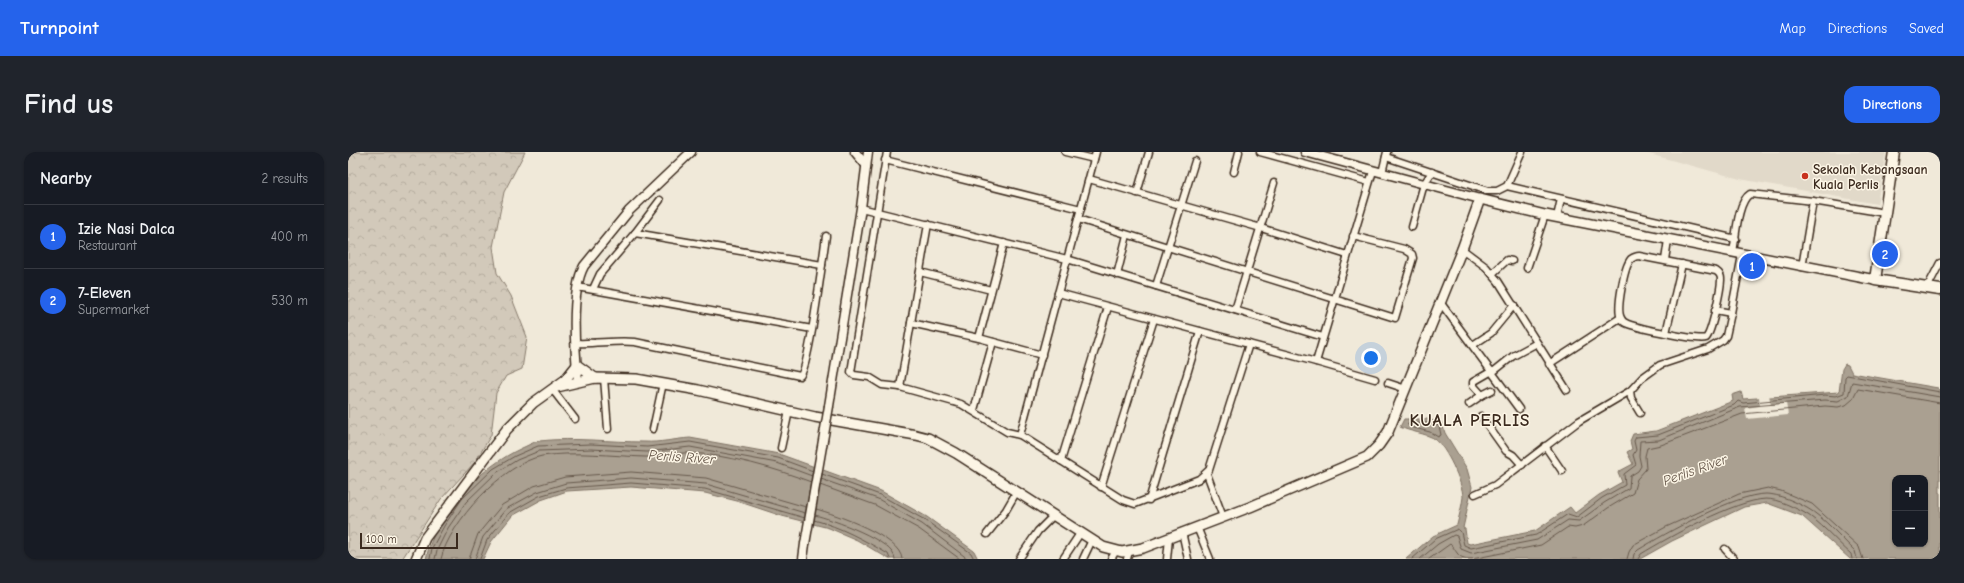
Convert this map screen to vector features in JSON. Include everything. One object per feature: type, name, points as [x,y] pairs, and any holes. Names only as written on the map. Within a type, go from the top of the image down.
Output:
[{"type":"main road","points":[[1875,280],[1894,152]]},
{"type":"main road","points":[[555,388],[578,381],[599,378],[636,379],[663,383],[789,411],[928,438],[956,453],[1017,491],[1081,532],[1113,555],[1128,555],[1367,457],[1379,445],[1388,432],[1406,389],[1420,350],[1462,249],[1480,199],[1545,215],[1802,267],[1940,290]]},
{"type":"main road","points":[[416,559],[425,538],[507,429],[533,403],[564,380],[576,360],[599,378]]},
{"type":"street","points":[[578,381],[576,343],[577,287],[579,275],[584,266],[629,211],[691,152]]},
{"type":"street","points":[[855,152],[866,165]]},
{"type":"street","points":[[803,559],[861,208],[868,152]]},
{"type":"street","points":[[886,152],[878,212],[851,372],[854,375],[870,378],[882,385],[954,401],[974,410],[1007,432],[1020,435],[1129,503],[1139,504],[1199,479],[1207,474],[1211,466],[1249,344]]},
{"type":"street","points":[[1065,152],[1094,159]]},
{"type":"street","points":[[1020,435],[1096,152]]},
{"type":"street","points":[[1138,193],[1149,152]]},
{"type":"street","points":[[1234,172],[1239,152]]},
{"type":"street","points":[[1260,152],[1369,182]]},
{"type":"street","points":[[1305,152],[1373,171]]},
{"type":"street","points":[[1507,186],[1522,152]]},
{"type":"street","points":[[885,160],[1080,209]]},
{"type":"street","points":[[1156,286],[1195,161]]},
{"type":"street","points":[[1316,362],[1369,182],[1373,171],[1385,163]]},
{"type":"street","points":[[1385,163],[1428,178],[1480,199]]},
{"type":"street","points":[[1385,163],[1428,178],[1492,192],[1507,186],[1736,239]]},
{"type":"street","points":[[1412,227],[1428,178]]},
{"type":"street","points":[[1089,179],[1262,228],[1347,255]]},
{"type":"street","points":[[1236,310],[1262,228],[1274,183]]},
{"type":"street","points":[[1733,252],[1741,207],[1744,199],[1750,194],[1813,201],[1885,213]]},
{"type":"street","points":[[1557,217],[1561,199]]},
{"type":"street","points":[[593,289],[600,274],[635,233],[660,200]]},
{"type":"street","points":[[1802,267],[1813,201]]},
{"type":"street","points":[[861,208],[1067,259],[1323,337]]},
{"type":"street","points":[[1527,268],[1545,215]]},
{"type":"street","points":[[1078,219],[1395,318],[1413,258],[1412,254],[1404,249],[1353,236]]},
{"type":"street","points":[[900,388],[928,224]]},
{"type":"street","points":[[635,233],[822,265]]},
{"type":"street","points":[[1117,275],[1128,235]]},
{"type":"street","points":[[576,343],[591,344],[617,341],[635,342],[796,376],[803,373],[812,329],[826,236]]},
{"type":"street","points":[[1665,260],[1668,240]]},
{"type":"street","points":[[979,338],[1004,243]]},
{"type":"street","points":[[1462,249],[1477,259],[1492,274],[1514,304],[1549,364],[1567,390]]},
{"type":"street","points":[[1475,494],[1495,485],[1579,421],[1630,392],[1642,378],[1660,365],[1708,350],[1723,340],[1726,336],[1742,255]]},
{"type":"street","points":[[1640,256],[1682,264],[1719,273],[1721,279],[1711,332],[1706,338],[1699,339],[1666,333],[1628,324],[1620,318],[1618,312],[1621,294],[1628,264],[1631,259],[1640,256]]},
{"type":"street","points":[[1492,274],[1507,260],[1512,261]]},
{"type":"street","points":[[1927,288],[1940,263]]},
{"type":"street","points":[[1666,333],[1682,264]]},
{"type":"street","points":[[920,272],[991,290]]},
{"type":"street","points":[[577,287],[812,329]]},
{"type":"street","points":[[1058,293],[1375,379]]},
{"type":"street","points":[[1440,302],[1519,409]]},
{"type":"street","points":[[1473,345],[1491,333],[1514,304]]},
{"type":"street","points":[[1061,461],[1108,307]]},
{"type":"street","points":[[1715,310],[1731,313]]},
{"type":"street","points":[[1549,364],[1620,318]]},
{"type":"street","points":[[1102,486],[1154,319]]},
{"type":"street","points":[[910,323],[979,338],[1042,355]]},
{"type":"street","points":[[1149,500],[1200,331]]},
{"type":"street","points":[[974,410],[993,342]]},
{"type":"street","points":[[1482,396],[1472,384],[1502,367],[1509,359],[1537,343]]},
{"type":"street","points":[[599,378],[608,428]]},
{"type":"street","points":[[653,428],[663,383]]},
{"type":"street","points":[[1388,383],[1406,389]]},
{"type":"street","points":[[555,388],[575,419]]},
{"type":"street","points":[[1469,404],[1492,390]]},
{"type":"street","points":[[1630,392],[1631,398],[1640,413]]},
{"type":"street","points":[[781,448],[789,411]]},
{"type":"street","points":[[1481,416],[1506,451],[1513,455],[1522,465]]},
{"type":"street","points":[[1545,446],[1562,471]]},
{"type":"street","points":[[1207,474],[1223,517]]},
{"type":"street","points":[[987,534],[1006,510],[1017,491]]},
{"type":"street","points":[[1020,559],[1038,531],[1054,515]]},
{"type":"street","points":[[1197,527],[1210,559]]},
{"type":"street","points":[[1063,559],[1081,532]]},
{"type":"street","points":[[1182,532],[1188,559]]},
{"type":"street","points":[[1167,559],[1169,538]]},
{"type":"street","points":[[1083,559],[1092,540]]},
{"type":"street","points":[[1726,554],[1734,559]]},
{"type":"shaded area","name":"Sekolah Kebangsaan Kuala Perlis","points":[[1642,152],[1886,152],[1877,204],[1740,179]]},
{"type":"green space","points":[[348,152],[525,152],[504,192],[493,247],[497,273],[511,296],[527,337],[522,369],[506,376],[496,393],[491,435],[475,462],[441,499],[402,559],[348,559]]},
{"type":"water","name":"Perlis River","points":[[1845,364],[1848,365],[1852,373],[1938,388],[1940,390],[1940,559],[1850,559],[1802,516],[1767,503],[1744,507],[1672,541],[1640,559],[1406,559],[1433,536],[1457,525],[1463,497],[1457,475],[1444,449],[1435,439],[1431,437],[1400,427],[1404,419],[1427,419],[1442,423],[1445,433],[1467,469],[1472,487],[1463,528],[1465,529],[1467,543],[1470,544],[1535,531],[1570,507],[1575,513],[1599,495],[1622,482],[1618,472],[1633,464],[1627,452],[1632,449],[1630,441],[1633,434],[1656,431],[1733,401],[1732,395],[1741,392],[1743,399],[1839,392],[1842,369]]},
{"type":"water","name":"Perlis River","points":[[690,438],[779,454],[881,491],[927,517],[974,551],[978,559],[889,559],[857,540],[829,528],[782,516],[737,501],[705,493],[631,487],[567,491],[541,500],[512,516],[491,542],[483,559],[426,559],[431,542],[439,525],[449,509],[462,494],[491,467],[506,456],[530,444],[539,441],[552,440],[650,442]]},
{"type":"pier","points":[[1769,395],[1771,405],[1786,403],[1788,415],[1747,419],[1745,408],[1760,406],[1759,397]]},
{"type":"place","name":"Sekolah Kebangsaan Kuala Perlis","points":[[1805,176]]},
{"type":"place","name":"7-Eleven","points":[[1885,254]]},
{"type":"place","name":"Izie Nasi Dalca","points":[[1752,266]]},
{"type":"district","name":"KUALA PERLIS","points":[[1470,420]]}]
